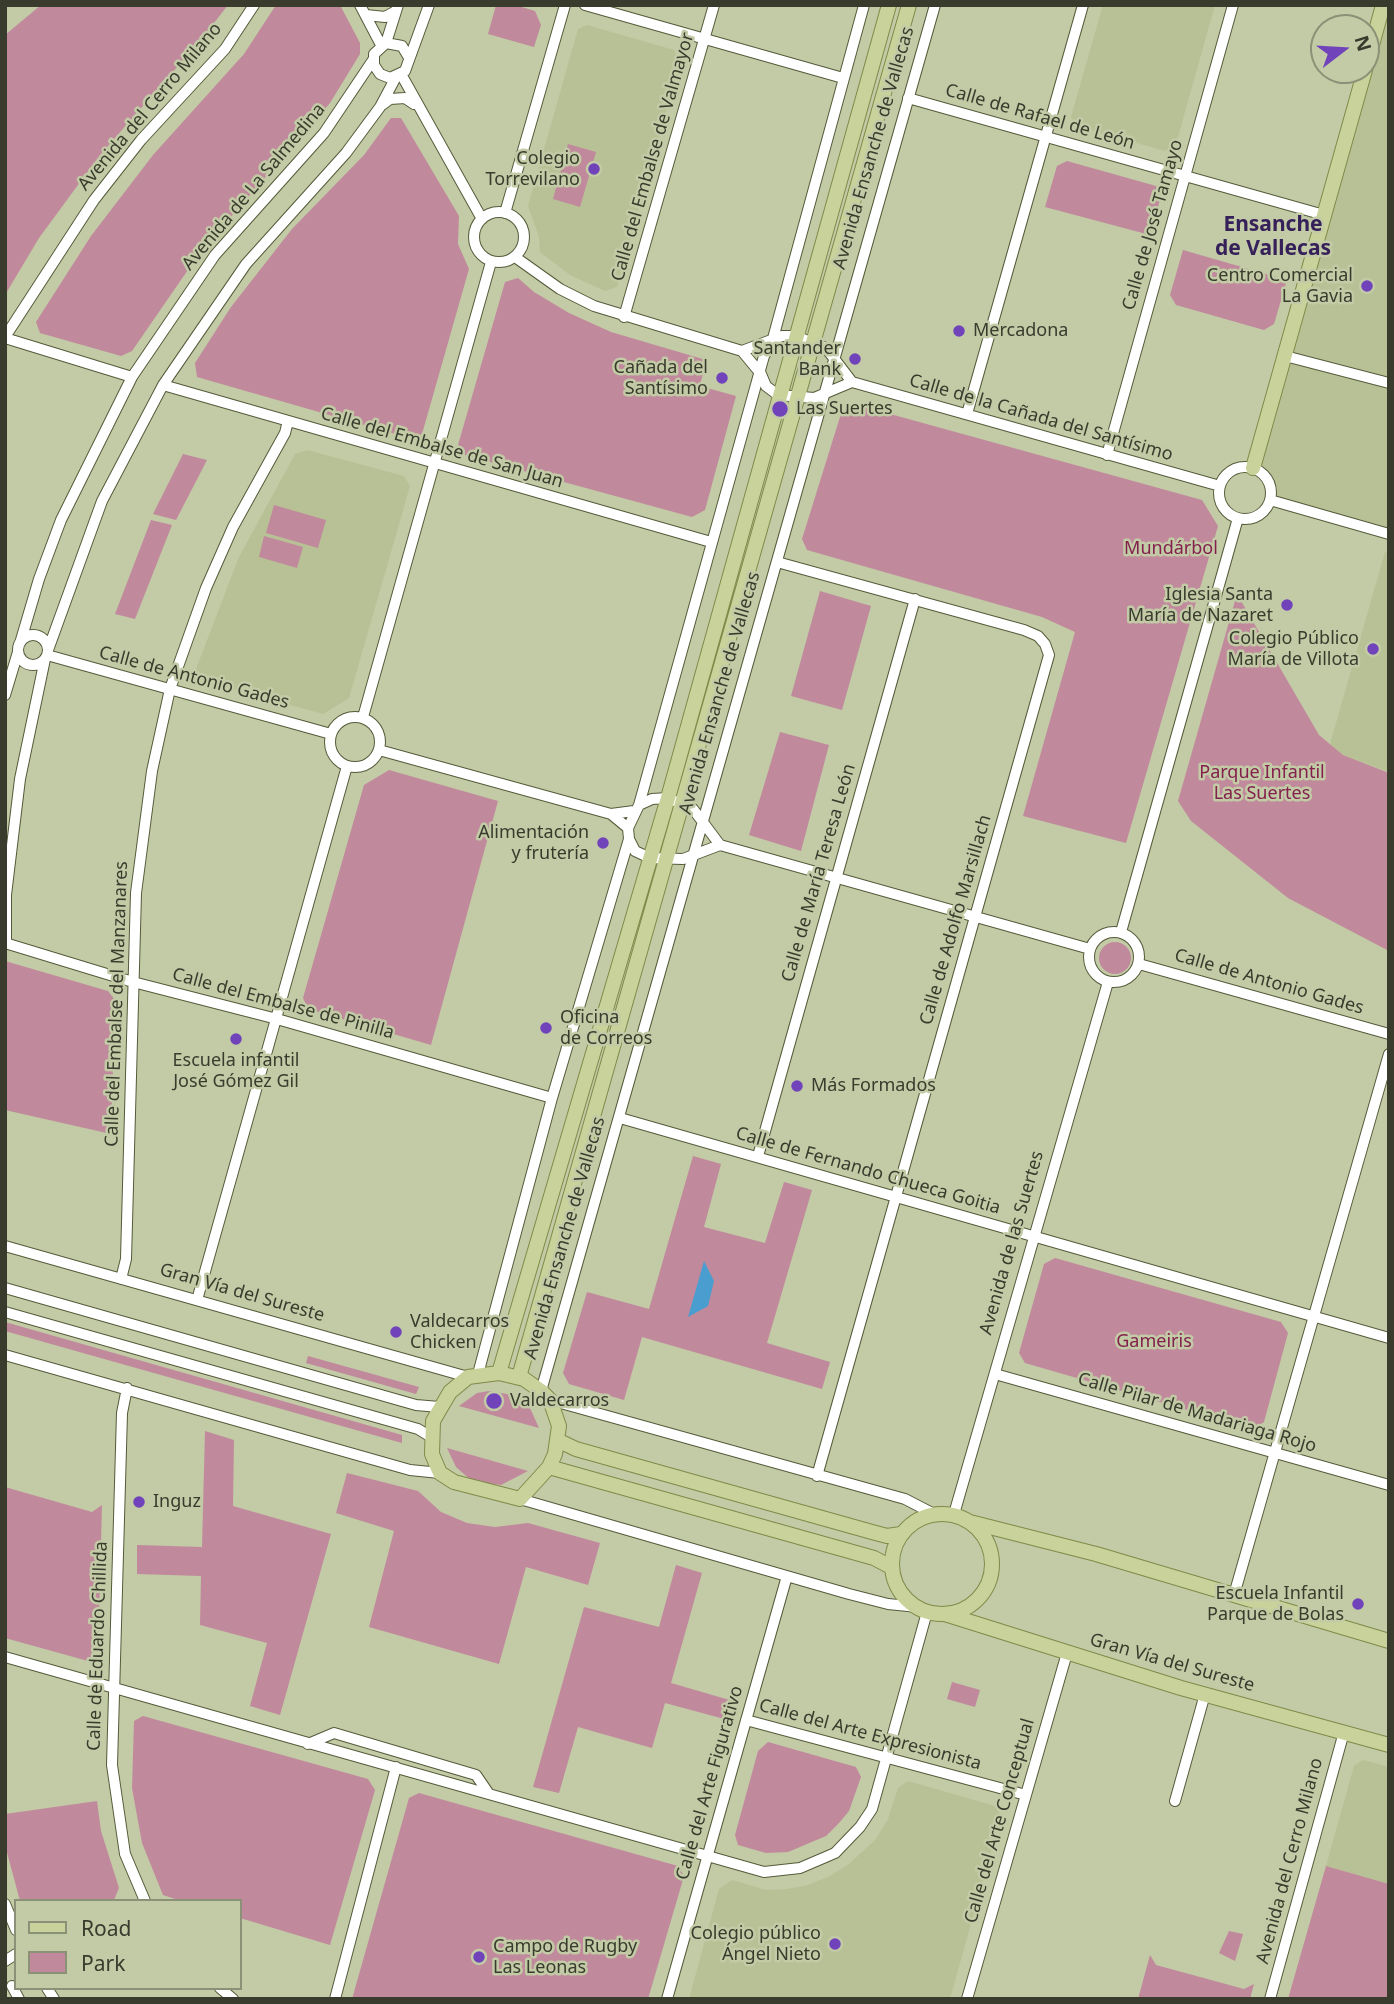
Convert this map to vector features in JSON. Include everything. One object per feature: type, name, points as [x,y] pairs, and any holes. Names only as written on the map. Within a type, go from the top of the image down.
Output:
[{"type":"main road","name":"Avenida Ensanche de Vallecas","points":[[499,1373],[668,798],[778,395],[889,5]]},
{"type":"main road","name":"Avenida Ensanche de Vallecas","points":[[519,1377],[909,5]]},
{"type":"main road","points":[[1252,468],[1362,84]]},
{"type":"main road","points":[[499,1373],[519,1377],[546,1395],[559,1426],[549,1467],[520,1499],[469,1488],[440,1473],[432,1454],[433,1421],[450,1392],[473,1375],[499,1373]]},
{"type":"main road","points":[[557,1440],[576,1449],[887,1536],[901,1534]]},
{"type":"main road","points":[[549,1467],[874,1558],[891,1567]]},
{"type":"main road","points":[[970,1522],[983,1534],[990,1550],[992,1568],[988,1586],[977,1600],[962,1610],[945,1614],[922,1610],[909,1603],[897,1587],[891,1567],[893,1550],[901,1534],[915,1521],[934,1514],[954,1514],[970,1522],[1096,1554],[1389,1641]]},
{"type":"main road","name":"Gran Vía del Sureste","points":[[945,1614],[1205,1694],[1389,1745]]},
{"type":"street","name":"Avenida del Cerro Milano","points":[[5,337],[94,200],[141,140],[225,49],[254,5]]},
{"type":"street","points":[[5,943],[6,896],[20,779],[47,655],[102,501],[163,386],[246,264],[346,153],[380,107],[407,66],[408,56],[429,5]]},
{"type":"street","points":[[505,213],[565,5]]},
{"type":"street","points":[[585,5],[843,78]]},
{"type":"street","name":"Calle del Embalse de Valmayor","points":[[624,317],[714,5]]},
{"type":"street","points":[[473,1375],[764,356],[772,342],[864,5]]},
{"type":"street","name":"Avenida Ensanche de Vallecas","points":[[546,1395],[701,823],[935,5]]},
{"type":"street","points":[[967,414],[1083,5]]},
{"type":"street","name":"Calle de José Tamayo","points":[[1107,455],[1233,5]]},
{"type":"street","points":[[397,8],[383,44],[373,60],[380,74],[398,76]]},
{"type":"street","points":[[363,10],[385,17],[397,8]]},
{"type":"street","points":[[363,10],[383,44]]},
{"type":"street","points":[[383,44],[402,46],[408,56]]},
{"type":"street","name":"Avenida de La Salmedina","points":[[5,695],[39,579],[61,520],[132,377],[215,255],[324,133],[373,60]]},
{"type":"street","points":[[398,76],[482,219]]},
{"type":"street","points":[[380,107],[390,99],[405,98],[416,106]]},
{"type":"street","name":"Calle de Rafael de León","points":[[908,99],[1324,215]]},
{"type":"street","points":[[505,213],[512,216],[522,228],[523,243],[515,257],[499,263],[491,261],[475,246],[474,231],[489,214],[505,213]]},
{"type":"street","points":[[515,257],[560,289],[624,317],[742,351],[782,337],[795,336],[813,341],[826,348],[852,382],[814,398],[778,395],[766,386],[761,374],[742,351]]},
{"type":"street","points":[[363,717],[491,261]]},
{"type":"street","points":[[5,337],[132,377]]},
{"type":"street","points":[[1285,356],[1389,383]]},
{"type":"street","name":"Calle de la Cañada del Santísimo","points":[[852,382],[1220,486]]},
{"type":"street","name":"Calle del Embalse de San Juan","points":[[163,386],[711,542]]},
{"type":"street","name":"Calle del Embalse del Manzanares","points":[[121,1279],[126,1259],[136,893],[149,794],[170,690],[206,588],[233,527],[285,433],[288,421]]},
{"type":"street","points":[[1252,468],[1269,482],[1270,500],[1258,516],[1238,518],[1223,507],[1220,486],[1232,471],[1252,468]]},
{"type":"street","points":[[1270,500],[1389,534]]},
{"type":"street","points":[[1121,932],[1238,518]]},
{"type":"street","name":"Calle de Adolfo Marsillach","points":[[777,562],[1024,630],[1038,636],[1049,655],[817,1476]]},
{"type":"street","name":"Calle de María Teresa León","points":[[758,1157],[915,599]]},
{"type":"street","points":[[5,643],[19,646],[36,635],[45,640],[47,655],[38,665],[29,665],[21,660],[19,646]]},
{"type":"street","name":"Calle de Antonio Gades","points":[[47,655],[331,734]]},
{"type":"street","points":[[363,717],[377,729],[379,750],[372,761],[360,767],[347,766],[335,758],[331,750],[331,734],[344,719],[363,717]]},
{"type":"street","points":[[379,750],[611,814],[636,808],[652,799],[668,798],[693,809],[720,845],[1090,949]]},
{"type":"street","points":[[197,1300],[347,766]]},
{"type":"street","points":[[611,814],[628,834],[635,850],[650,858],[667,861],[684,859],[720,845]]},
{"type":"street","points":[[1121,932],[1136,944],[1139,964],[1129,979],[1108,982],[1092,971],[1090,949],[1103,934],[1121,932]]},
{"type":"street","name":"Calle del Embalse de Pinilla","points":[[5,943],[133,982],[277,1019],[552,1098]]},
{"type":"street","name":"Calle de Antonio Gades","points":[[1139,964],[1389,1034]]},
{"type":"street","name":"Avenida de las Suertes","points":[[954,1514],[1108,982]]},
{"type":"street","points":[[1234,1595],[1389,1054]]},
{"type":"street","name":"Calle de Fernando Chueca Goitia","points":[[620,1118],[1389,1338]]},
{"type":"street","name":"Gran Vía del Sureste","points":[[5,1246],[473,1375]]},
{"type":"street","points":[[5,1288],[416,1405],[439,1407]]},
{"type":"street","points":[[5,1312],[418,1429],[431,1437]]},
{"type":"street","points":[[5,1355],[410,1470],[440,1473]]},
{"type":"street","name":"Calle Pilar de Madariaga Rojo","points":[[995,1374],[1389,1485]]},
{"type":"street","name":"Calle de Eduardo Chillida","points":[[127,1388],[122,1413],[112,1765],[114,1796],[125,1854],[144,1899]]},
{"type":"street","points":[[546,1395],[817,1476],[905,1499],[934,1514]]},
{"type":"street","points":[[5,1657],[764,1872],[800,1868],[835,1853],[860,1828],[872,1809],[922,1610],[888,1604],[520,1499]]},
{"type":"street","name":"Calle del Arte Figurativo","points":[[667,1999],[787,1576]]},
{"type":"street","name":"Calle del Arte Conceptual","points":[[967,1999],[1068,1653]]},
{"type":"street","points":[[1175,1801],[1205,1694]]},
{"type":"street","name":"Calle del Arte Expresionista","points":[[746,1720],[1026,1795]]},
{"type":"street","name":"Avenida del Cerro Milano","points":[[1269,1999],[1344,1732]]},
{"type":"street","points":[[308,1744],[334,1733],[475,1775],[489,1794]]},
{"type":"street","points":[[335,1999],[396,1768]]},
{"type":"street","points":[[5,1904],[14,1925]]},
{"type":"street","points":[[10,1985],[19,1999]]},
{"type":"shaded area","points":[[1103,5],[1215,5],[1176,144],[1165,151],[1076,126],[1071,117]]},
{"type":"shaded area","points":[[1389,5],[1389,534],[1270,500],[1269,482],[1253,468],[1366,84],[1380,84],[1380,36]]},
{"type":"shaded area","name":"Colegio Torrevilano","points":[[587,25],[674,50],[680,63],[617,287],[605,291],[570,275],[540,252],[539,237],[528,206],[578,29]]},
{"type":"shaded area","points":[[307,450],[404,476],[410,486],[349,698],[323,714],[201,680],[196,669],[239,557],[295,454]]},
{"type":"shaded area","name":"Colegio Público María de Villota","points":[[1385,552],[1389,553],[1389,772],[1343,755],[1330,744]]},
{"type":"shaded area","points":[[1363,1760],[1389,1767],[1389,1884],[1326,1866],[1354,1766]]},
{"type":"shaded area","name":"Colegio público Ángel Nieto","points":[[908,1781],[995,1806],[1001,1816],[950,1999],[689,1999],[719,1889],[732,1880],[766,1890],[787,1889],[808,1885],[830,1876],[849,1864],[876,1839],[888,1819],[898,1788]]},
{"type":"green space","points":[[41,5],[228,5],[100,155],[39,238],[5,295],[5,35]]},
{"type":"green space","points":[[276,5],[340,5],[360,43],[360,54],[330,103],[201,251],[132,351],[121,356],[40,333],[36,322],[91,236],[153,155],[244,54]]},
{"type":"green space","points":[[496,5],[515,5],[535,11],[541,25],[534,47],[488,34]]},
{"type":"green space","points":[[391,118],[401,118],[459,216],[458,244],[469,269],[422,434],[413,439],[197,377],[195,363],[231,307],[292,229],[364,155]]},
{"type":"green space","points":[[568,144],[596,152],[580,207],[553,199]]},
{"type":"green space","points":[[1067,161],[1156,186],[1161,196],[1150,235],[1045,207],[1057,166]]},
{"type":"green space","points":[[1183,250],[1287,280],[1274,324],[1264,330],[1176,305],[1170,295]]},
{"type":"green space","points":[[518,278],[534,292],[569,313],[611,332],[706,360],[700,386],[736,396],[705,510],[692,517],[465,455],[458,445],[505,282]]},
{"type":"green space","name":"Mundárbol","points":[[854,404],[1202,500],[1218,526],[1126,843],[1023,816],[1075,632],[1042,617],[807,550],[802,539],[840,417],[844,410]]},
{"type":"green space","points":[[183,454],[207,460],[176,520],[153,514]]},
{"type":"green space","points":[[274,505],[326,520],[318,548],[266,533]]},
{"type":"green space","points":[[151,520],[172,525],[135,619],[115,614]]},
{"type":"green space","points":[[264,536],[303,547],[297,568],[259,557]]},
{"type":"green space","points":[[820,591],[871,606],[842,710],[791,696]]},
{"type":"green space","name":"Parque Infantil Las Suertes","points":[[1237,594],[1319,735],[1343,755],[1389,773],[1389,951],[1288,898],[1191,821],[1178,801]]},
{"type":"green space","points":[[780,732],[829,745],[801,851],[749,835]]},
{"type":"green space","points":[[389,770],[498,801],[431,1045],[308,1009],[303,998],[364,785]]},
{"type":"green space","points":[[1115,942],[1126,947],[1131,958],[1126,969],[1115,974],[1104,969],[1099,958],[1104,947]]},
{"type":"green space","points":[[5,961],[108,991],[115,1000],[111,1134],[5,1110]]},
{"type":"green space","points":[[693,1156],[721,1164],[704,1227],[765,1243],[784,1182],[812,1190],[767,1343],[830,1362],[822,1389],[642,1337],[624,1400],[569,1384],[563,1373],[587,1292],[649,1309]]},
{"type":"green space","name":"Gameiris","points":[[1055,1258],[1281,1322],[1288,1333],[1264,1422],[1253,1429],[1025,1363],[1019,1353],[1044,1264]]},
{"type":"green space","points":[[5,1322],[402,1435],[402,1443],[5,1331]]},
{"type":"green space","points":[[308,1356],[419,1387],[416,1394],[306,1363]]},
{"type":"green space","points":[[489,1391],[513,1395],[523,1401],[530,1408],[539,1428],[459,1406],[477,1393]]},
{"type":"green space","points":[[205,1431],[234,1440],[233,1506],[331,1534],[280,1715],[250,1706],[267,1643],[200,1625],[201,1576],[137,1574],[137,1545],[202,1547]]},
{"type":"green space","points":[[447,1448],[528,1471],[501,1485],[472,1481],[456,1467]]},
{"type":"green space","points":[[347,1473],[418,1491],[441,1512],[467,1523],[495,1527],[528,1523],[600,1543],[588,1585],[526,1567],[499,1664],[369,1627],[394,1531],[336,1513]]},
{"type":"green space","points":[[5,1487],[92,1512],[102,1505],[98,1655],[88,1661],[5,1638]]},
{"type":"green space","points":[[676,1565],[702,1573],[671,1683],[733,1701],[728,1720],[665,1703],[652,1748],[578,1727],[559,1793],[533,1787],[584,1607],[659,1627]]},
{"type":"green space","points":[[952,1682],[980,1690],[975,1707],[947,1699]]},
{"type":"green space","points":[[143,1716],[368,1779],[375,1790],[330,1945],[242,1919],[242,1899],[175,1899],[163,1895],[142,1843],[132,1788],[134,1721]]},
{"type":"green space","points":[[768,1742],[856,1767],[861,1777],[849,1811],[839,1823],[826,1836],[788,1852],[766,1853],[738,1845],[735,1835],[758,1751]]},
{"type":"green space","points":[[419,1793],[678,1866],[684,1876],[648,1999],[352,1999],[409,1798]]},
{"type":"green space","points":[[97,1801],[101,1831],[119,1888],[114,1899],[19,1899],[5,1845],[5,1814]]},
{"type":"green space","points":[[1326,1866],[1389,1884],[1389,1999],[1288,1999]]},
{"type":"green space","points":[[1229,1931],[1243,1934],[1235,1961],[1219,1953]]},
{"type":"green space","points":[[1150,1955],[1156,1965],[1244,1989],[1254,1984],[1250,1999],[1138,1999]]},
{"type":"water","points":[[704,1261],[714,1281],[708,1306],[688,1317]]},
{"type":"place","name":"Colegio Torrevilano","points":[[594,169]]},
{"type":"place","name":"Centro Comercial La Gavia","points":[[1367,286]]},
{"type":"place","name":"Mercadona","points":[[959,331]]},
{"type":"place","name":"Santander Bank","points":[[855,359]]},
{"type":"place","name":"Cañada del Santísimo","points":[[722,378]]},
{"type":"place","name":"Las Suertes","points":[[780,409]]},
{"type":"place","name":"Iglesia Santa María de Nazaret","points":[[1287,605]]},
{"type":"place","name":"Colegio Público María de Villota","points":[[1373,649]]},
{"type":"place","name":"Alimentación y frutería","points":[[603,843]]},
{"type":"place","name":"Oficina de Correos","points":[[546,1028]]},
{"type":"place","name":"Escuela infantil José Gómez Gil","points":[[236,1039]]},
{"type":"place","name":"Más Formados","points":[[797,1086]]},
{"type":"place","name":"Valdecarros Chicken","points":[[396,1332]]},
{"type":"place","name":"Valdecarros","points":[[494,1401]]},
{"type":"place","name":"Inguz","points":[[139,1502]]},
{"type":"place","name":"Escuela Infantil Parque de Bolas","points":[[1358,1604]]},
{"type":"place","name":"Colegio público Ángel Nieto","points":[[835,1944]]},
{"type":"place","name":"Campo de Rugby Las Leonas","points":[[479,1957]]},
{"type":"district","name":"Ensanche de Vallecas","points":[[1273,237]]}]
